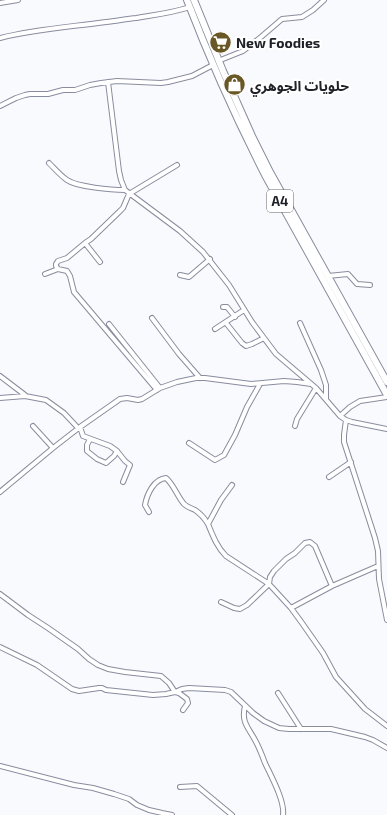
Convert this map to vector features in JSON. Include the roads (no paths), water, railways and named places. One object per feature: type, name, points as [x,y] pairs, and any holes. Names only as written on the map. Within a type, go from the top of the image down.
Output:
[{"type":"highway","name":"A4","points":[[187,0],[208,43]]},
{"type":"highway","name":"A4","points":[[194,0],[208,43],[246,139],[387,396]]},
{"type":"highway","name":"A4","points":[[216,63],[267,166],[328,276],[384,372],[387,382]]},
{"type":"street","points":[[0,3],[18,0]]},
{"type":"street","points":[[0,106],[16,98],[30,94],[48,94],[63,90],[75,90],[90,85],[108,82],[130,81],[161,83],[192,76],[243,51],[282,19],[304,16],[324,0]]},
{"type":"street","points":[[0,38],[47,29],[159,15],[177,12],[190,7]]},
{"type":"street","points":[[108,82],[119,171],[125,190],[180,231],[210,259],[276,354],[312,384],[340,416],[346,420],[387,429]]},
{"type":"street","points":[[49,163],[66,180],[76,184],[125,190]]},
{"type":"street","points":[[58,269],[56,264],[58,261],[67,258],[91,239],[123,208],[129,194],[177,165]]},
{"type":"street","points":[[85,243],[100,262]]},
{"type":"street","points":[[180,275],[189,277],[210,259]]},
{"type":"street","points":[[45,274],[58,269],[67,271],[70,276],[74,292],[159,389]]},
{"type":"street","points":[[328,276],[348,274],[357,284],[370,285]]},
{"type":"street","points":[[223,307],[227,307],[235,317]]},
{"type":"street","points":[[216,329],[244,310]]},
{"type":"street","points":[[152,318],[179,354],[200,378]]},
{"type":"street","points":[[226,323],[246,346],[264,338]]},
{"type":"street","points":[[300,323],[321,370],[326,385],[326,399]]},
{"type":"street","points":[[109,324],[159,389]]},
{"type":"street","points":[[0,376],[25,396]]},
{"type":"street","points":[[0,492],[53,448],[120,399],[142,399],[159,389],[187,379],[200,378],[246,384],[284,381],[312,384]]},
{"type":"street","points":[[189,443],[215,460],[224,455],[260,384]]},
{"type":"street","points":[[295,426],[297,419],[316,388]]},
{"type":"street","points":[[0,398],[25,396],[46,400],[64,413],[80,428],[83,436],[110,446],[130,465],[123,482]]},
{"type":"street","points":[[340,416],[360,401],[387,396]]},
{"type":"street","points":[[346,420],[344,442],[375,538],[378,551],[380,589],[387,620]]},
{"type":"street","points":[[33,426],[53,448]]},
{"type":"street","points":[[90,439],[87,445],[87,451],[97,459],[106,463],[114,456],[116,451]]},
{"type":"street","points":[[329,477],[351,462]]},
{"type":"street","points":[[148,512],[145,505],[149,493],[154,484],[164,477],[172,484],[182,502],[202,516],[208,524],[221,552],[269,584],[291,608],[323,653],[336,677],[365,709],[387,726]]},
{"type":"street","points":[[208,524],[221,500],[232,485]]},
{"type":"street","points":[[221,602],[240,609],[247,605],[269,584],[270,576],[286,559],[293,555],[305,543],[310,542],[315,546],[332,586]]},
{"type":"street","points":[[291,608],[332,586],[378,566]]},
{"type":"street","points":[[0,594],[78,649],[98,665],[108,669],[125,672],[161,676],[169,682],[175,692]]},
{"type":"street","points":[[0,647],[37,665],[77,691],[102,688],[106,690],[153,694],[179,692],[188,699],[188,703],[183,710]]},
{"type":"street","points":[[175,692],[189,688],[226,690],[231,692],[245,706],[264,721],[279,728],[331,729],[359,735],[373,740],[387,748]]},
{"type":"street","points":[[278,693],[301,729]]},
{"type":"street","points":[[245,706],[244,715],[246,725],[255,740],[277,788],[283,806],[283,815]]},
{"type":"street","points":[[0,766],[74,785],[93,788],[129,799],[149,810],[172,815]]},
{"type":"street","points":[[180,786],[197,786],[232,815]]},
{"type":"place","name":"New Foodies","points":[[221,42]]},
{"type":"place","name":"حلويات الجوهري","points":[[235,85]]}]
